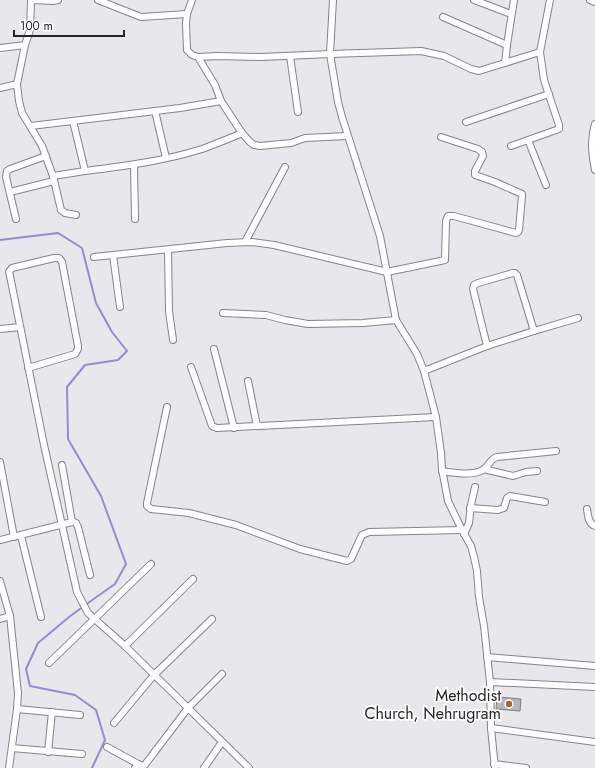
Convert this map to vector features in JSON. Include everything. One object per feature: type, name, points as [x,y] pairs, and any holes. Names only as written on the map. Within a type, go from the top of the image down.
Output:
[{"type":"street","points":[[58,0],[32,0],[30,30],[25,45],[17,84],[22,113],[42,146],[53,178],[61,210],[65,213],[76,215]]},
{"type":"street","points":[[98,0],[141,17],[187,14]]},
{"type":"street","points":[[192,0],[187,14],[187,50],[192,55],[198,57],[261,57],[421,51],[444,56],[471,69],[479,71],[540,52]]},
{"type":"street","points":[[333,0],[330,54],[338,102],[347,136],[380,236],[396,320],[417,354],[424,371],[436,417],[442,472],[448,501],[471,546],[477,571],[490,682],[491,728],[495,766],[526,768]]},
{"type":"street","points":[[474,0],[511,14]]},
{"type":"street","points":[[505,63],[506,45],[514,0]]},
{"type":"street","points":[[511,146],[559,129],[544,80],[540,52],[550,0]]},
{"type":"street","points":[[590,0],[595,2]]},
{"type":"street","points":[[443,17],[506,45]]},
{"type":"street","points":[[0,48],[25,45]]},
{"type":"street","points":[[290,56],[298,112]]},
{"type":"street","points":[[198,57],[215,85],[222,101],[242,133],[254,145],[260,146],[291,143],[305,138],[347,136]]},
{"type":"street","points":[[0,88],[17,84]]},
{"type":"street","points":[[466,122],[549,94]]},
{"type":"street","points":[[31,126],[155,111],[222,101]]},
{"type":"street","points":[[155,111],[166,158]]},
{"type":"street","points":[[73,121],[84,171]]},
{"type":"street","points":[[595,124],[592,153],[595,170]]},
{"type":"street","points":[[10,192],[53,178],[84,171],[134,165],[202,149],[242,133]]},
{"type":"street","points":[[94,257],[245,242],[274,245],[387,272],[445,260],[446,221],[448,216],[454,216],[516,233],[518,232],[522,194],[476,175],[475,172],[483,156],[482,152],[478,149],[441,137]]},
{"type":"street","points":[[528,140],[546,185]]},
{"type":"street","points":[[16,220],[6,177],[7,171],[46,156]]},
{"type":"street","points":[[134,165],[134,219]]},
{"type":"street","points":[[245,242],[285,167]]},
{"type":"street","points":[[168,250],[169,311],[172,340]]},
{"type":"street","points":[[113,255],[120,307]]},
{"type":"street","points":[[28,368],[74,354],[78,349],[62,262],[59,258],[16,266],[10,270],[10,276],[28,368],[44,445],[77,592],[88,613],[125,646],[249,768]]},
{"type":"street","points":[[487,346],[473,289],[474,285],[478,283],[515,273],[517,275],[534,331]]},
{"type":"street","points":[[223,313],[266,315],[308,324],[363,323],[396,320]]},
{"type":"street","points":[[424,371],[487,346],[578,318]]},
{"type":"street","points":[[0,329],[20,327]]},
{"type":"street","points":[[214,349],[234,428]]},
{"type":"street","points":[[192,367],[212,426],[219,429],[436,417]]},
{"type":"street","points":[[248,381],[257,426]]},
{"type":"street","points":[[167,407],[147,503],[147,506],[151,509],[189,513],[236,525],[300,549],[347,561],[351,559],[362,536],[369,532],[463,532]]},
{"type":"street","points":[[484,469],[497,457],[556,451]]},
{"type":"street","points":[[0,462],[17,536],[41,617]]},
{"type":"street","points":[[62,465],[72,521],[76,523],[78,527],[90,575]]},
{"type":"street","points":[[442,472],[466,473],[484,469],[513,476],[526,472],[537,471]]},
{"type":"street","points":[[463,532],[469,523],[470,508],[475,487]]},
{"type":"street","points":[[470,508],[502,509],[504,508],[507,498],[510,496],[545,502]]},
{"type":"street","points":[[587,508],[589,521],[593,526],[595,526]]},
{"type":"street","points":[[0,540],[71,523],[72,521]]},
{"type":"street","points":[[49,663],[151,564]]},
{"type":"street","points":[[125,646],[193,579]]},
{"type":"street","points":[[0,581],[10,616],[17,686],[17,709],[9,768]]},
{"type":"street","points":[[0,618],[10,616]]},
{"type":"street","points":[[114,723],[154,675],[212,619]]},
{"type":"street","points":[[487,657],[595,666]]},
{"type":"street","points":[[107,747],[141,767],[188,708],[222,674]]},
{"type":"street","points":[[490,682],[595,687]]},
{"type":"street","points":[[17,709],[80,715]]},
{"type":"street","points":[[48,752],[52,712]]},
{"type":"street","points":[[491,728],[595,742]]},
{"type":"street","points":[[204,768],[222,742]]},
{"type":"street","points":[[12,748],[82,754]]},
{"type":"building","name":"Methodist Church, Nehrugram","points":[[497,697],[521,699],[520,711],[496,709]]},
{"type":"waterway","points":[[0,240],[58,233],[82,248],[96,303],[112,332],[127,351],[118,360],[85,365],[67,387],[68,439],[101,496],[126,564],[115,584],[69,617],[38,643],[26,669],[30,686],[75,695],[96,710],[105,740],[92,768]]},
{"type":"place","name":"Methodist Church, Nehrugram","points":[[509,704]]}]
